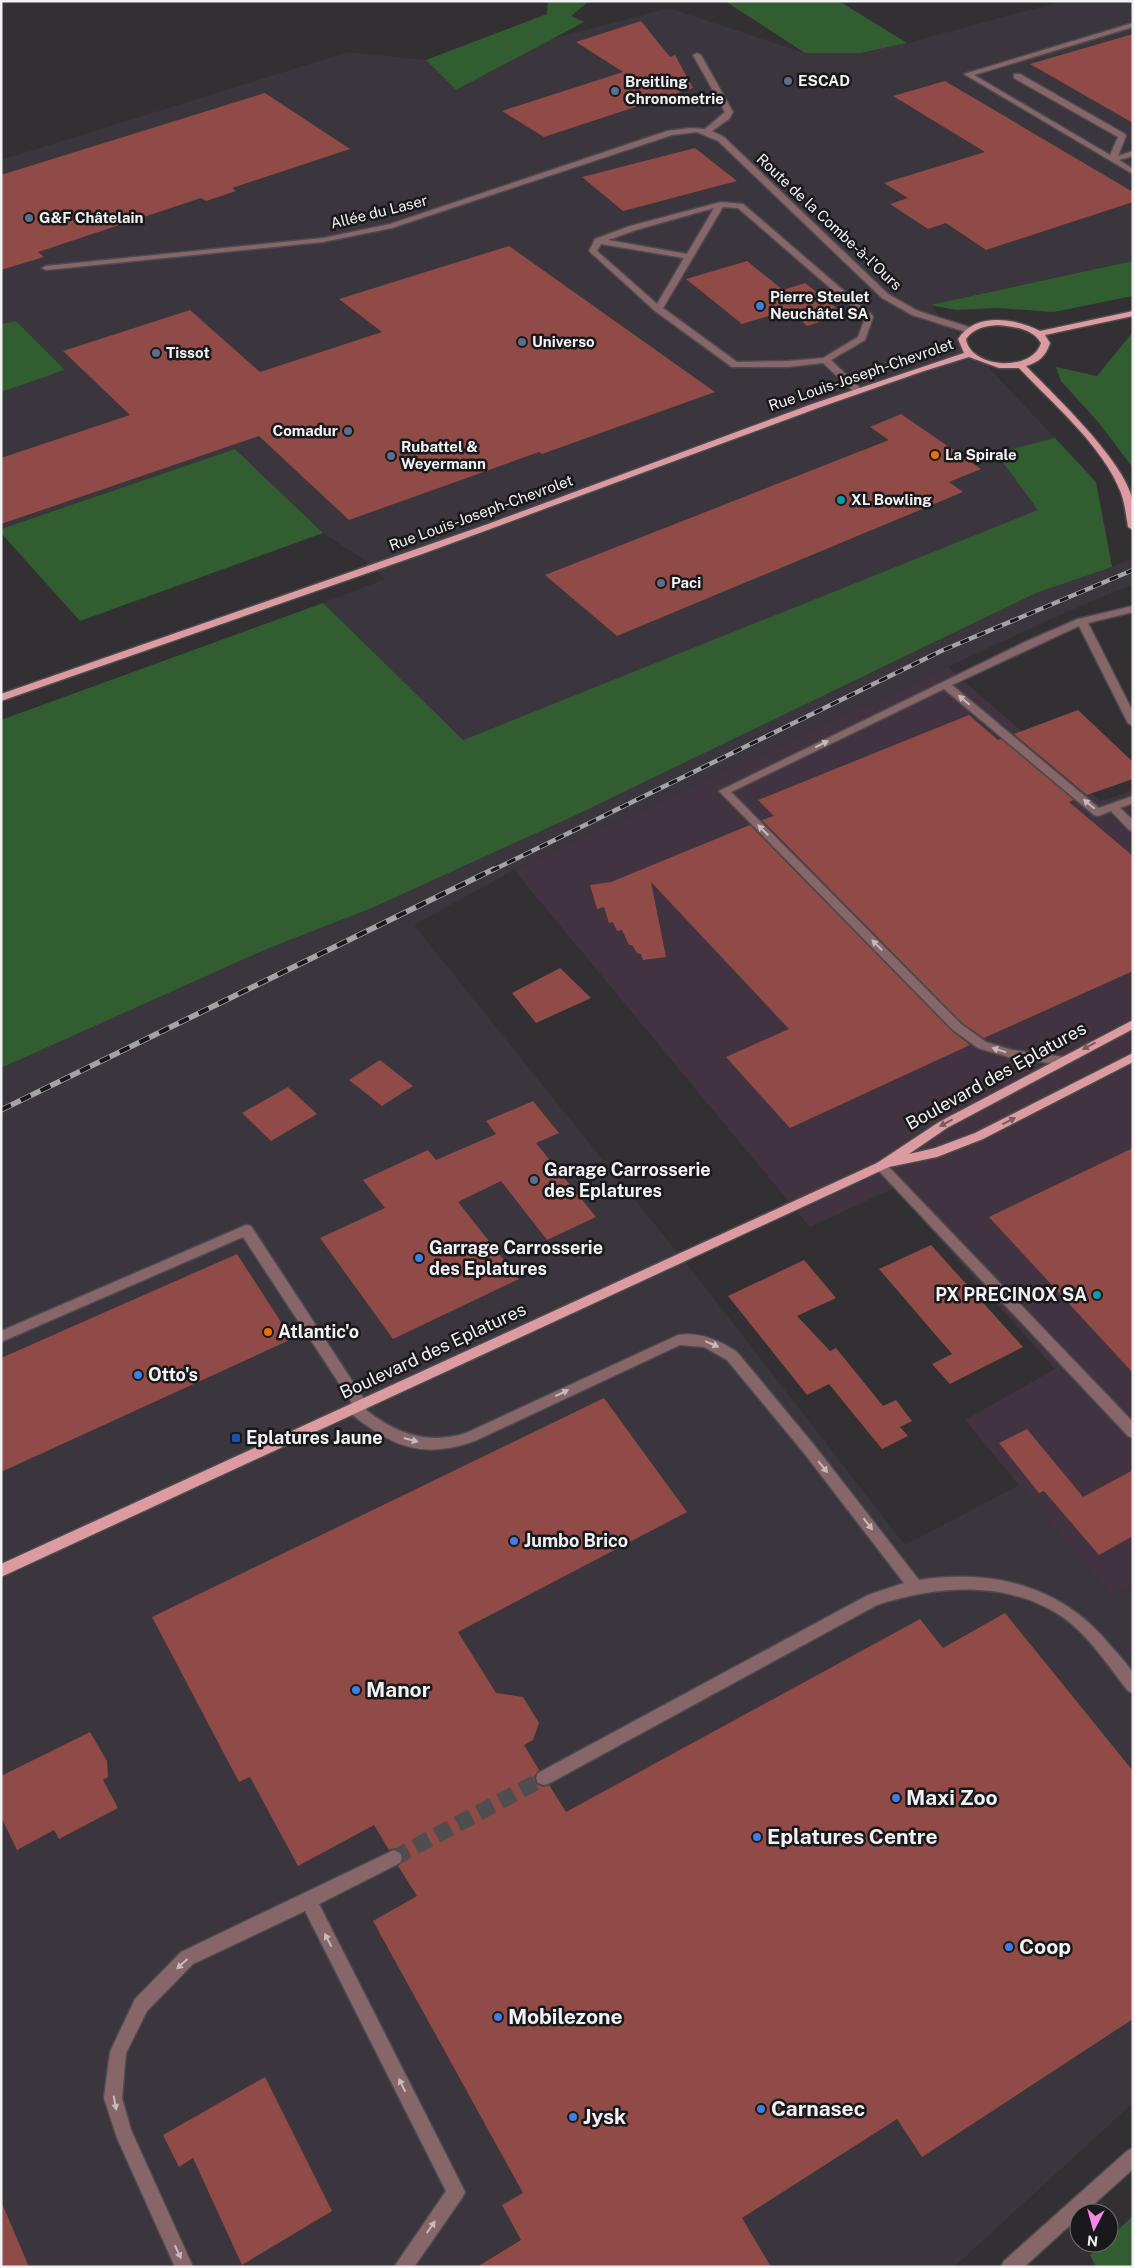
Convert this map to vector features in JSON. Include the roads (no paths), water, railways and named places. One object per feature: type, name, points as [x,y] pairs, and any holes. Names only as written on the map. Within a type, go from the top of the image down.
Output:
[{"type":"main road","points":[[1038,334],[1133,313]]},
{"type":"main road","points":[[998,322],[1020,326],[1038,334],[1044,340],[1045,352],[1031,362],[1020,364],[992,364],[969,354],[962,344],[965,334],[969,330],[977,326],[998,322]]},
{"type":"main road","name":"Rue Louis-Joseph-Chevrolet","points":[[1,698],[486,528],[856,389],[969,354]]},
{"type":"main road","points":[[1020,364],[1097,447],[1120,480],[1127,497],[1133,527]]},
{"type":"main road","name":"Boulevard des Eplatures","points":[[1,1571],[880,1166],[942,1124],[1133,1024]]},
{"type":"main road","name":"Boulevard des Eplatures","points":[[880,1166],[937,1152],[979,1136],[1133,1057]]},
{"type":"street","points":[[1133,25],[968,74],[1133,172]]},
{"type":"street","points":[[697,55],[729,110],[726,117],[707,131]]},
{"type":"street","points":[[1017,76],[1122,136],[1112,160]]},
{"type":"street","name":"Allée du Laser","points":[[46,268],[323,240],[392,226],[670,133],[690,129],[707,131]]},
{"type":"street","name":"Route de la Combe-à-l'Ours","points":[[707,131],[721,140],[885,296],[915,312],[969,330]]},
{"type":"street","points":[[1112,160],[1133,153]]},
{"type":"street","points":[[658,309],[721,204]]},
{"type":"street","points":[[721,204],[740,206],[869,318],[862,338],[825,360],[788,364],[734,365],[658,309],[593,251],[598,241],[633,228],[721,204]]},
{"type":"street","points":[[598,241],[690,257]]},
{"type":"street","points":[[825,360],[856,389]]},
{"type":"street","points":[[1064,1061],[1037,1059],[982,1045],[957,1027],[724,791],[1029,644],[1082,621],[1133,609]]},
{"type":"street","points":[[1082,621],[1133,723]]},
{"type":"street","points":[[944,684],[1098,812],[1133,800]]},
{"type":"street","points":[[1112,807],[1133,826]]},
{"type":"street","points":[[880,1166],[1133,1432]]},
{"type":"street","points":[[1,1336],[246,1230],[358,1407],[380,1428],[396,1436],[432,1445],[449,1443],[484,1430],[678,1340],[690,1338],[705,1341],[718,1346],[732,1356],[809,1449],[916,1586]]},
{"type":"street","points":[[544,1778],[873,1600],[916,1586],[962,1582],[1020,1591],[1042,1598],[1064,1611],[1089,1631],[1133,1686]]},
{"type":"street","points":[[184,2267],[123,2132],[114,2098],[118,2052],[141,2005],[187,1958],[309,1902],[394,1858]]},
{"type":"street","points":[[309,1902],[456,2192],[403,2267]]},
{"type":"street","points":[[1010,2267],[1133,2157]]},
{"type":"tunnel","points":[[394,1858],[544,1778]]},
{"type":"railway","points":[[491,871],[941,651],[1133,570]]},
{"type":"railway","points":[[1,1110],[494,869]]},
{"type":"place","name":"ESCAD","points":[[788,81]]},
{"type":"place","name":"Breitling Chronometrie","points":[[615,91]]},
{"type":"place","name":"G&F Châtelain","points":[[29,218]]},
{"type":"place","name":"Pierre Steulet Neuchâtel SA","points":[[760,306]]},
{"type":"place","name":"Universo","points":[[522,342]]},
{"type":"place","name":"Tissot","points":[[156,353]]},
{"type":"place","name":"Comadur","points":[[348,431]]},
{"type":"place","name":"La Spirale","points":[[935,455]]},
{"type":"place","name":"Rubattel & Weyermann","points":[[391,456]]},
{"type":"place","name":"XL Bowling","points":[[841,500]]},
{"type":"place","name":"Paci","points":[[661,583]]},
{"type":"place","name":"Garage Carrosserie des Eplatures","points":[[534,1180]]},
{"type":"place","name":"Garrage Carrosserie des Eplatures","points":[[419,1258]]},
{"type":"place","name":"PX PRECINOX SA","points":[[1097,1295]]},
{"type":"place","name":"Atlantic'o","points":[[268,1332]]},
{"type":"place","name":"Otto's","points":[[138,1375]]},
{"type":"place","name":"Eplatures Jaune","points":[[236,1438]]},
{"type":"place","name":"Jumbo Brico","points":[[514,1541]]},
{"type":"place","name":"Manor","points":[[356,1690]]},
{"type":"place","name":"Maxi Zoo","points":[[896,1798]]},
{"type":"place","name":"Eplatures Centre","points":[[757,1837]]},
{"type":"place","name":"Coop","points":[[1009,1947]]},
{"type":"place","name":"Mobilezone","points":[[498,2017]]},
{"type":"place","name":"Carnasec","points":[[761,2109]]},
{"type":"place","name":"Jysk","points":[[573,2117]]}]
